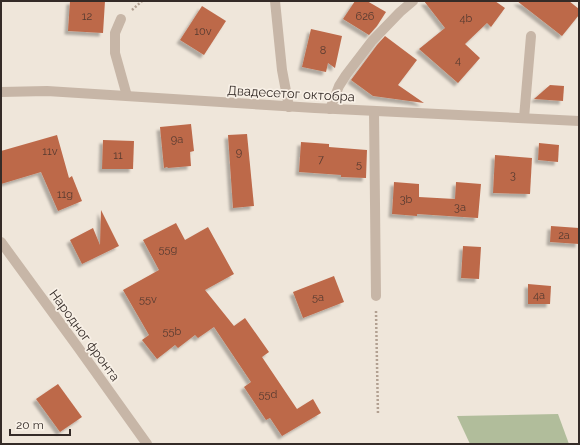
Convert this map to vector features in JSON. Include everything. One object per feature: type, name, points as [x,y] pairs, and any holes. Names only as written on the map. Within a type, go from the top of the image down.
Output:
[{"type":"street","points":[[275,1],[282,70],[289,107]]},
{"type":"street","points":[[330,109],[339,86],[372,41],[400,12],[413,1]]},
{"type":"street","points":[[121,19],[115,32],[116,53],[127,96]]},
{"type":"street","points":[[524,118],[531,36]]},
{"type":"street","name":"Двадесетог октобра","points":[[1,92],[47,91],[289,107],[579,121]]},
{"type":"street","points":[[374,111],[376,296]]},
{"type":"street","name":"Народног фронта","points":[[1,242],[82,352],[147,444]]},
{"type":"path","points":[[376,296],[378,415]]},
{"type":"green space","points":[[558,414],[569,444],[470,444],[457,416]]},
{"type":"building","points":[[70,1],[105,1],[103,33],[68,31]]},
{"type":"building","points":[[355,1],[367,1],[386,12],[369,35],[343,19]]},
{"type":"building","points":[[424,1],[495,1],[505,8],[491,27],[487,23],[465,44],[480,58],[458,83],[419,49],[445,28]]},
{"type":"building","points":[[517,1],[569,1],[579,9],[579,15],[562,36]]},
{"type":"building","points":[[202,6],[226,21],[204,55],[180,40]]},
{"type":"building","points":[[311,29],[342,36],[335,68],[328,63],[326,72],[302,67]]},
{"type":"building","points":[[385,36],[417,60],[398,85],[424,103],[373,96],[351,80]]},
{"type":"building","points":[[550,85],[564,86],[563,101],[534,99]]},
{"type":"building","points":[[191,124],[194,151],[190,152],[191,166],[164,168],[160,127]]},
{"type":"building","points":[[247,134],[254,206],[233,208],[228,135]]},
{"type":"building","points":[[57,135],[69,178],[72,176],[82,201],[58,211],[41,172],[1,184],[1,151]]},
{"type":"building","points":[[103,140],[134,141],[133,169],[102,169]]},
{"type":"building","points":[[301,142],[329,144],[329,147],[367,150],[366,178],[341,177],[341,175],[299,172]]},
{"type":"building","points":[[539,143],[559,145],[558,162],[538,160]]},
{"type":"building","points":[[495,155],[532,158],[530,194],[493,193]]},
{"type":"building","points":[[394,182],[419,184],[419,197],[455,199],[456,182],[481,184],[478,218],[392,214]]},
{"type":"building","points":[[101,210],[119,246],[82,264],[70,240],[93,228],[100,245]]},
{"type":"building","points":[[176,223],[185,240],[208,227],[234,274],[205,290],[234,326],[245,318],[269,352],[262,357],[297,409],[313,399],[321,413],[282,436],[270,418],[266,420],[244,387],[251,382],[214,327],[198,338],[195,335],[178,348],[175,345],[157,359],[142,340],[149,335],[123,290],[159,270],[143,240]]},
{"type":"building","points":[[551,226],[579,228],[579,244],[550,242]]},
{"type":"building","points":[[463,246],[481,247],[479,279],[461,278]]},
{"type":"building","points":[[334,276],[344,302],[303,318],[293,292]]},
{"type":"building","points":[[528,284],[551,286],[550,304],[528,304]]},
{"type":"building","points":[[58,384],[82,417],[60,432],[36,399]]}]
